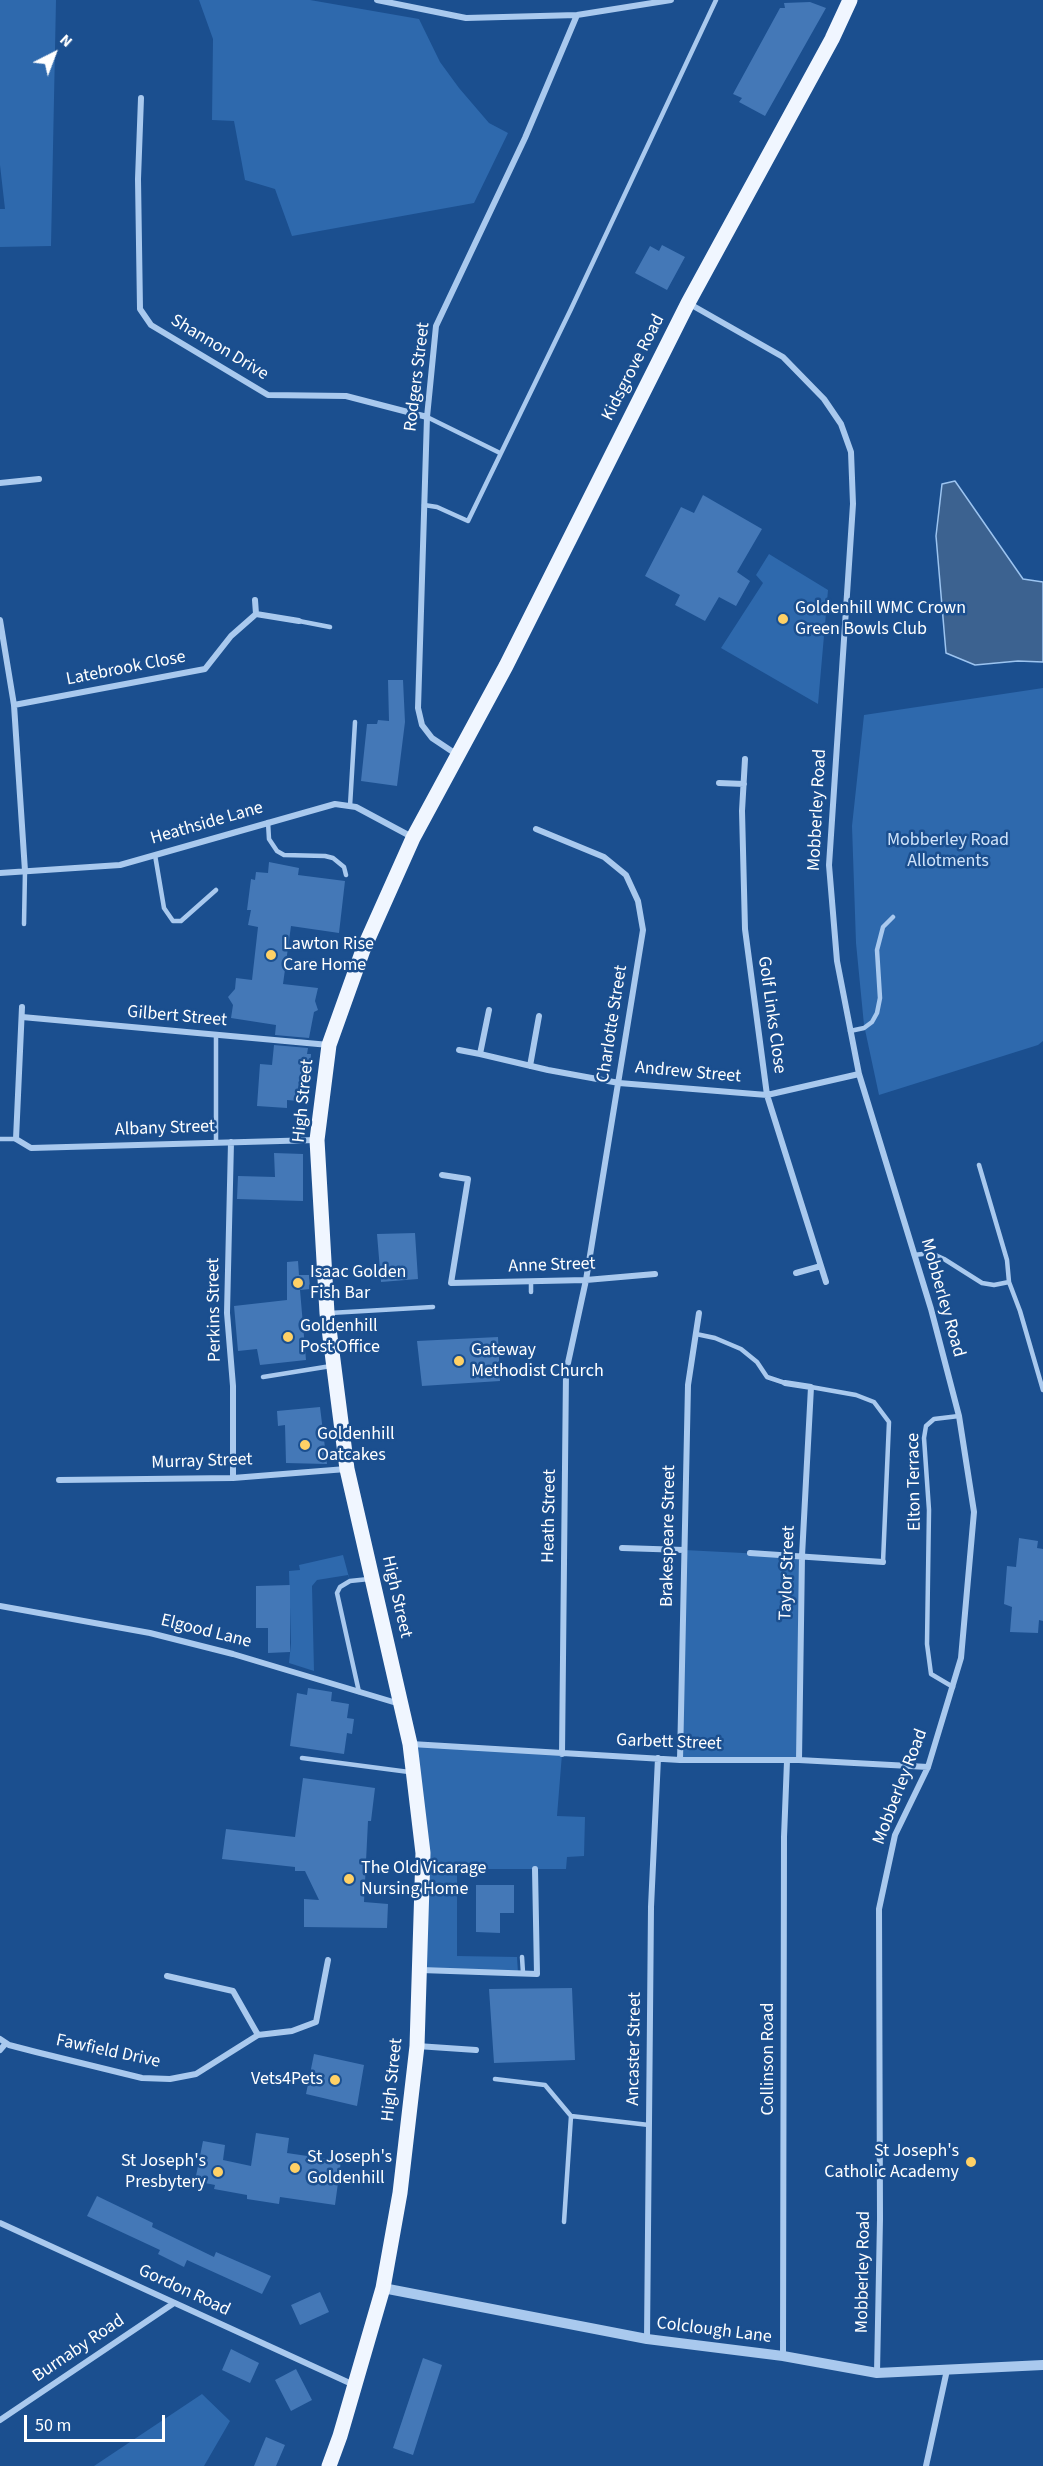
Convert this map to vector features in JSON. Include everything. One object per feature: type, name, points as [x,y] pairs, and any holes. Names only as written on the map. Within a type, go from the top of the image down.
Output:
[{"type":"main road","name":"Kidsgrove Road","points":[[456,754],[511,656],[688,303],[832,39],[850,0]]},
{"type":"main road","name":"High Street","points":[[329,2466],[356,2385],[383,2289],[400,2193],[417,2046],[423,1853],[410,1744],[347,1469],[327,1313],[317,1140],[329,1045],[363,950],[412,837],[444,781],[456,754]]},
{"type":"street","points":[[377,0],[466,18],[577,15],[671,0]]},
{"type":"street","name":"Rodgers Street","points":[[456,754],[432,738],[422,725],[418,708],[427,417],[435,326],[525,138],[577,15]]},
{"type":"street","name":"Shannon Drive","points":[[141,98],[138,179],[140,309],[152,325],[268,395],[346,396],[427,417]]},
{"type":"street","name":"Mobberley Road","points":[[688,303],[783,357],[824,399],[841,424],[851,452],[853,504],[829,865],[837,961],[859,1074],[914,1255],[959,1416],[974,1512],[961,1658],[928,1767],[895,1835],[879,1909],[880,2219],[877,2373]]},
{"type":"street","points":[[0,483],[39,478]]},
{"type":"street","points":[[255,600],[256,614],[299,621]]},
{"type":"street","name":"Latebrook Close","points":[[14,705],[205,669],[231,636],[256,614]]},
{"type":"street","points":[[0,620],[14,705],[26,871]]},
{"type":"street","name":"Golf Links Close","points":[[745,759],[742,821],[745,929],[767,1095],[826,1282]]},
{"type":"street","points":[[720,783],[744,784]]},
{"type":"street","name":"Heathside Lane","points":[[0,873],[120,865],[335,804],[356,807],[412,837]]},
{"type":"street","name":"Charlotte Street","points":[[536,829],[604,857],[626,875],[638,901],[643,930],[586,1280]]},
{"type":"street","points":[[16,1139],[22,1007]]},
{"type":"street","points":[[480,1054],[489,1010]]},
{"type":"street","points":[[530,1066],[539,1016]]},
{"type":"street","name":"Gilbert Street","points":[[22,1017],[329,1045]]},
{"type":"street","name":"Andrew Street","points":[[459,1050],[619,1083],[767,1095],[859,1074]]},
{"type":"street","name":"Albany Street","points":[[16,1139],[31,1148],[317,1140]]},
{"type":"street","name":"Perkins Street","points":[[231,1142],[226,1312],[233,1386],[233,1478]]},
{"type":"street","name":"Anne Street","points":[[442,1175],[468,1179],[451,1283],[586,1280],[655,1274]]},
{"type":"street","points":[[796,1274],[821,1266]]},
{"type":"street","name":"Heath Street","points":[[562,1754],[566,1372],[586,1280]]},
{"type":"street","name":"Brakespeare Street","points":[[680,1760],[688,1385],[699,1313]]},
{"type":"street","points":[[785,1383],[811,1387]]},
{"type":"street","name":"Taylor Street","points":[[800,1760],[802,1556],[811,1387]]},
{"type":"street","name":"Murray Street","points":[[59,1480],[233,1478],[347,1469]]},
{"type":"street","points":[[622,1548],[684,1550]]},
{"type":"street","points":[[750,1553],[883,1562]]},
{"type":"street","name":"Elgood Lane","points":[[0,1606],[150,1633],[233,1654],[400,1704]]},
{"type":"street","name":"Garbett Street","points":[[410,1744],[680,1760],[800,1760],[928,1767]]},
{"type":"street","name":"Ancaster Street","points":[[647,2339],[651,1906],[658,1758]]},
{"type":"street","name":"Collinson Road","points":[[783,2356],[784,1837],[787,1761]]},
{"type":"street","points":[[418,1970],[537,1974],[535,1869]]},
{"type":"street","name":"Fawfield Drive","points":[[3,2041],[142,2078],[170,2079],[196,2074],[258,2035],[292,2031],[316,2022],[328,1960]]},
{"type":"street","points":[[167,1976],[233,1991],[258,2035]]},
{"type":"street","points":[[0,2050],[3,2041]]},
{"type":"street","points":[[417,2046],[476,2050]]},
{"type":"street","name":"Gordon Road","points":[[0,2223],[356,2385]]},
{"type":"street","name":"Colclough Lane","points":[[383,2289],[647,2339],[783,2356],[877,2373],[1043,2365]]},
{"type":"street","name":"Burnaby Road","points":[[0,2420],[174,2303]]},
{"type":"street","points":[[926,2466],[946,2370]]},
{"type":"lane","points":[[424,505],[437,507],[468,521],[571,309],[716,0]]},
{"type":"lane","points":[[427,417],[500,453]]},
{"type":"lane","points":[[299,621],[330,627]]},
{"type":"lane","points":[[350,806],[355,722]]},
{"type":"lane","points":[[268,822],[269,839],[277,851],[284,855],[303,854],[333,858],[344,867],[346,875]]},
{"type":"lane","points":[[155,855],[164,908],[174,921],[181,921],[216,890]]},
{"type":"lane","points":[[24,924],[26,871]]},
{"type":"lane","points":[[850,1030],[864,1028],[872,1022],[877,1013],[880,998],[877,950],[883,927],[893,917]]},
{"type":"lane","points":[[216,1036],[216,1142]]},
{"type":"lane","points":[[0,1139],[16,1139]]},
{"type":"lane","points":[[979,1165],[1007,1260],[1009,1282],[1043,1390]]},
{"type":"lane","points":[[914,1255],[931,1253],[981,1283],[994,1285],[1009,1282]]},
{"type":"lane","points":[[531,1282],[531,1292]]},
{"type":"lane","points":[[327,1313],[433,1306]]},
{"type":"lane","points":[[696,1335],[715,1338],[741,1349],[757,1362],[767,1377],[785,1383]]},
{"type":"lane","points":[[263,1377],[334,1366]]},
{"type":"lane","points":[[811,1387],[856,1395],[874,1402],[889,1422],[883,1562]]},
{"type":"lane","name":"Elton Terrace","points":[[952,1687],[931,1674],[927,1644],[930,1573],[924,1438],[926,1426],[934,1419],[959,1416]]},
{"type":"lane","points":[[359,1692],[337,1593],[340,1587],[350,1581],[372,1578]]},
{"type":"lane","points":[[302,1758],[413,1772]]},
{"type":"lane","points":[[522,1957],[523,1973]]},
{"type":"lane","points":[[495,2079],[545,2085],[571,2116],[649,2125]]},
{"type":"lane","points":[[564,2222],[571,2116]]},
{"type":"green space","points":[[0,0],[56,0],[51,246],[0,247],[0,209],[5,209],[0,165]]},
{"type":"green space","points":[[199,0],[310,0],[419,19],[440,62],[459,88],[489,123],[508,133],[474,203],[292,236],[275,189],[245,180],[234,121],[212,120],[213,39]]},
{"type":"green space","name":"Goldenhill WMC Crown Green Bowls Club","points":[[769,554],[828,590],[818,704],[721,648],[763,583],[756,575]]},
{"type":"green space","name":"Mobberley Road Allotments","points":[[1043,688],[1043,1041],[1038,1045],[879,1095],[864,1025],[856,943],[852,826],[864,715]]},
{"type":"green space","points":[[684,1550],[802,1556],[799,1760],[680,1760]]},
{"type":"green space","points":[[343,1555],[350,1581],[348,1575],[317,1580],[312,1586],[314,1671],[289,1663],[291,1643],[289,1571],[300,1570],[299,1565]]},
{"type":"green space","points":[[417,1744],[562,1754],[557,1816],[585,1817],[584,1856],[567,1857],[566,1869],[457,1869],[457,1956],[517,1957],[518,1973],[424,1970]]},
{"type":"green space","points":[[202,2394],[230,2421],[204,2466],[94,2466]]},
{"type":"shaded area","points":[[955,481],[1023,579],[1043,582],[1043,662],[1018,661],[975,665],[946,653],[936,536],[942,484]]},
{"type":"building","points":[[810,2],[826,8],[765,116],[739,102],[742,98],[733,94],[780,8],[785,8],[784,3]]},
{"type":"building","points":[[662,245],[685,257],[667,290],[635,273],[650,246],[659,251]]},
{"type":"building","points":[[703,495],[762,529],[737,572],[750,581],[736,606],[719,597],[705,621],[675,605],[680,595],[645,576],[681,507],[694,513]]},
{"type":"building","points":[[388,680],[403,680],[405,722],[397,786],[361,781],[367,724],[377,724],[378,720],[389,721]]},
{"type":"building","name":"Lawton Rise Care Home","points":[[269,862],[299,868],[298,875],[345,881],[339,933],[291,926],[283,984],[318,988],[315,1001],[318,1010],[314,1012],[309,1038],[275,1035],[276,1025],[231,1018],[233,1005],[228,997],[235,989],[236,978],[252,980],[258,927],[248,925],[251,910],[247,910],[251,879],[255,880],[256,872],[268,873]]},
{"type":"building","points":[[274,1045],[308,1048],[307,1054],[311,1054],[308,1102],[287,1100],[287,1108],[257,1106],[260,1064],[272,1065]]},
{"type":"building","points":[[274,1153],[303,1154],[303,1201],[237,1199],[238,1176],[275,1177]]},
{"type":"building","points":[[415,1233],[418,1279],[381,1282],[377,1234]]},
{"type":"building","points":[[298,1261],[299,1275],[309,1275],[310,1289],[300,1290],[306,1360],[260,1365],[257,1349],[238,1351],[234,1306],[287,1300],[287,1262]]},
{"type":"building","name":"Gateway Methodist Church","points":[[498,1337],[500,1381],[422,1386],[417,1341]]},
{"type":"building","points":[[320,1407],[327,1464],[286,1463],[285,1425],[278,1426],[277,1411]]},
{"type":"building","points":[[1019,1538],[1038,1541],[1037,1548],[1043,1549],[1043,1621],[1039,1620],[1038,1633],[1010,1632],[1012,1607],[1004,1604],[1007,1566],[1016,1567]]},
{"type":"building","points":[[290,1585],[290,1652],[268,1653],[268,1628],[256,1628],[256,1586]]},
{"type":"building","points":[[308,1688],[332,1692],[331,1701],[349,1704],[347,1718],[354,1719],[352,1734],[347,1733],[344,1754],[290,1746],[297,1693],[307,1695]]},
{"type":"building","name":"The Old Vicarage Nursing Home","points":[[303,1778],[375,1788],[371,1821],[368,1821],[364,1902],[388,1904],[387,1928],[304,1927],[304,1899],[319,1900],[305,1871],[295,1871],[295,1867],[222,1859],[226,1829],[295,1837]]},
{"type":"building","points":[[476,1885],[514,1885],[514,1913],[500,1913],[500,1933],[476,1932]]},
{"type":"building","points":[[572,1988],[575,2060],[494,2063],[489,1989]]},
{"type":"building","name":"Vets4Pets","points":[[314,2054],[364,2065],[357,2106],[306,2094]]},
{"type":"building","name":"St Joseph's Goldenhill","points":[[256,2133],[289,2138],[287,2153],[341,2161],[335,2205],[280,2197],[279,2204],[247,2199],[247,2195],[214,2189],[215,2185],[195,2181],[203,2141],[225,2145],[223,2160],[251,2166]]},
{"type":"building","points":[[97,2196],[153,2223],[152,2227],[214,2257],[216,2252],[271,2276],[262,2294],[187,2260],[184,2267],[158,2254],[160,2250],[87,2216]]},
{"type":"building","points":[[320,2292],[329,2312],[300,2325],[291,2305]]},
{"type":"building","points":[[231,2349],[259,2363],[250,2383],[222,2370]]},
{"type":"building","points":[[423,2358],[442,2365],[413,2455],[393,2448]]},
{"type":"building","points":[[296,2369],[312,2400],[291,2411],[275,2380]]},
{"type":"building","points":[[266,2437],[285,2445],[276,2466],[254,2466]]},
{"type":"place","name":"Goldenhill WMC Crown Green Bowls Club","points":[[783,619]]},
{"type":"place","name":"Lawton Rise Care Home","points":[[271,955]]},
{"type":"place","name":"Isaac Golden Fish Bar","points":[[298,1283]]},
{"type":"place","name":"Goldenhill Post Office","points":[[288,1337]]},
{"type":"place","name":"Gateway Methodist Church","points":[[459,1361]]},
{"type":"place","name":"Goldenhill Oatcakes","points":[[305,1445]]},
{"type":"place","name":"The Old Vicarage Nursing Home","points":[[349,1879]]},
{"type":"place","name":"Vets4Pets","points":[[335,2080]]},
{"type":"place","name":"St Joseph's Catholic Academy","points":[[971,2162]]},
{"type":"place","name":"St Joseph's Goldenhill","points":[[295,2168]]},
{"type":"place","name":"St Joseph's Presbytery","points":[[218,2172]]}]
